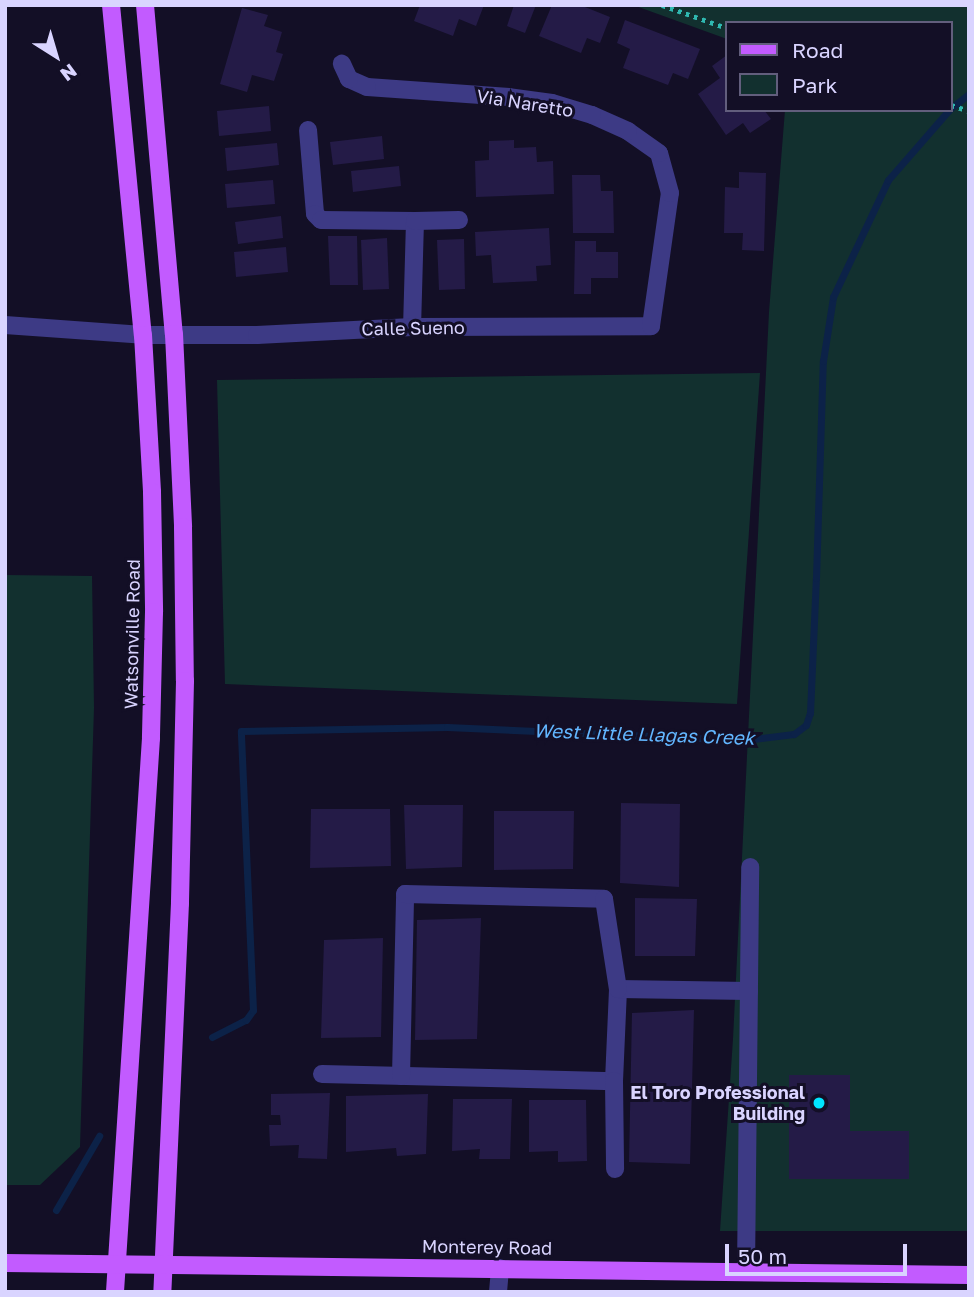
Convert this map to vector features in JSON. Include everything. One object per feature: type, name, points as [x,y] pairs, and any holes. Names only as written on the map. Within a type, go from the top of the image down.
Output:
[{"type":"main road","name":"Watsonville Road","points":[[111,5],[143,335],[152,492],[151,738],[115,1292]]},
{"type":"main road","points":[[145,5],[174,334],[183,527],[185,681],[180,903],[162,1292]]},
{"type":"main road","name":"Monterey Road","points":[[5,1263],[969,1275]]},
{"type":"street","name":"Via Naretto","points":[[342,64],[349,79],[367,87],[509,97],[552,103],[592,115],[628,131],[659,153],[670,193],[651,326]]},
{"type":"street","points":[[308,130],[315,214],[321,220],[459,220]]},
{"type":"street","points":[[412,327],[415,221]]},
{"type":"street","name":"Calle Sueno","points":[[5,325],[143,335],[257,335],[412,327],[651,326]]},
{"type":"street","points":[[746,1271],[750,867]]},
{"type":"street","points":[[401,1076],[405,894],[604,899],[618,989],[614,1081],[615,1170]]},
{"type":"street","points":[[618,989],[749,991]]},
{"type":"street","points":[[322,1074],[614,1081]]},
{"type":"street","points":[[498,1292],[500,1268]]},
{"type":"path","points":[[662,5],[726,28]]},
{"type":"green space","points":[[633,5],[969,5],[969,1231],[720,1231],[733,1039],[769,312],[785,112],[953,112],[953,21],[726,21],[726,39]]},
{"type":"green space","points":[[760,373],[737,704],[225,684],[217,380]]},
{"type":"green space","points":[[5,575],[92,576],[94,708],[80,1147],[40,1185],[5,1185]]},
{"type":"building","points":[[420,5],[484,5],[476,26],[459,19],[453,36],[414,21]]},
{"type":"building","points":[[514,5],[536,5],[525,33],[507,26]]},
{"type":"building","points":[[552,5],[580,5],[610,17],[600,43],[587,38],[581,53],[539,36]]},
{"type":"building","points":[[242,8],[268,15],[264,26],[282,32],[276,52],[283,54],[274,81],[252,75],[247,92],[220,84]]},
{"type":"building","points":[[625,20],[700,49],[688,79],[673,73],[668,85],[623,68],[630,49],[617,43]]},
{"type":"building","points":[[726,56],[726,112],[766,112],[771,119],[750,133],[743,123],[726,135],[698,94],[720,78],[712,66]]},
{"type":"building","points":[[269,106],[271,131],[219,136],[217,111]]},
{"type":"building","points":[[382,136],[384,159],[333,165],[330,142]]},
{"type":"building","points":[[514,140],[514,148],[536,147],[537,162],[553,161],[554,194],[476,197],[475,161],[489,160],[489,141]]},
{"type":"building","points":[[277,143],[279,165],[227,171],[225,148]]},
{"type":"building","points":[[399,166],[401,186],[353,192],[351,171]]},
{"type":"building","points":[[739,172],[766,173],[764,251],[742,250],[743,233],[724,233],[725,187],[739,188]]},
{"type":"building","points":[[572,175],[600,175],[601,191],[613,191],[614,233],[573,233]]},
{"type":"building","points":[[273,180],[275,204],[227,208],[225,184]]},
{"type":"building","points":[[281,216],[283,238],[238,244],[235,222]]},
{"type":"building","points":[[549,228],[551,265],[536,266],[537,281],[493,283],[491,255],[476,256],[475,232]]},
{"type":"building","points":[[328,236],[357,236],[358,285],[330,285]]},
{"type":"building","points":[[387,238],[389,289],[363,290],[361,240]]},
{"type":"building","points":[[464,239],[465,289],[439,290],[437,240]]},
{"type":"building","points":[[575,241],[596,241],[596,252],[618,252],[618,278],[591,278],[591,294],[574,294]]},
{"type":"building","points":[[286,247],[288,272],[236,277],[234,252]]},
{"type":"building","points":[[621,803],[680,804],[679,887],[620,883]]},
{"type":"building","points":[[404,805],[463,805],[462,867],[406,869]]},
{"type":"building","points":[[311,809],[390,809],[391,866],[310,868]]},
{"type":"building","points":[[494,811],[574,811],[573,869],[494,870]]},
{"type":"building","points":[[635,898],[697,899],[695,956],[635,956]]},
{"type":"building","points":[[481,918],[477,1039],[415,1040],[417,920]]},
{"type":"building","points":[[383,938],[381,1037],[321,1038],[324,940]]},
{"type":"building","points":[[694,1010],[690,1164],[629,1162],[632,1013]]},
{"type":"building","name":"El Toro Professional Building","points":[[789,1075],[850,1075],[850,1131],[909,1131],[909,1179],[789,1179]]},
{"type":"building","points":[[330,1093],[327,1159],[298,1158],[299,1145],[270,1146],[269,1125],[281,1125],[280,1115],[271,1115],[271,1094]]},
{"type":"building","points":[[428,1094],[426,1154],[397,1156],[396,1148],[346,1152],[346,1096]]},
{"type":"building","points":[[453,1099],[512,1099],[510,1159],[479,1159],[480,1149],[452,1151]]},
{"type":"building","points":[[529,1100],[586,1100],[587,1161],[558,1162],[558,1151],[529,1152]]},
{"type":"waterway","name":"West Little Llagas Creek","points":[[953,106],[969,94]]},
{"type":"waterway","name":"West Little Llagas Creek","points":[[212,1037],[246,1020],[253,1010],[241,731],[447,727],[745,740],[794,734],[806,725],[810,713],[823,361],[833,297],[888,180],[947,112]]},
{"type":"waterway","name":"West Little Llagas Creek","points":[[56,1210],[99,1136]]},
{"type":"place","name":"El Toro Professional Building","points":[[819,1103]]}]
